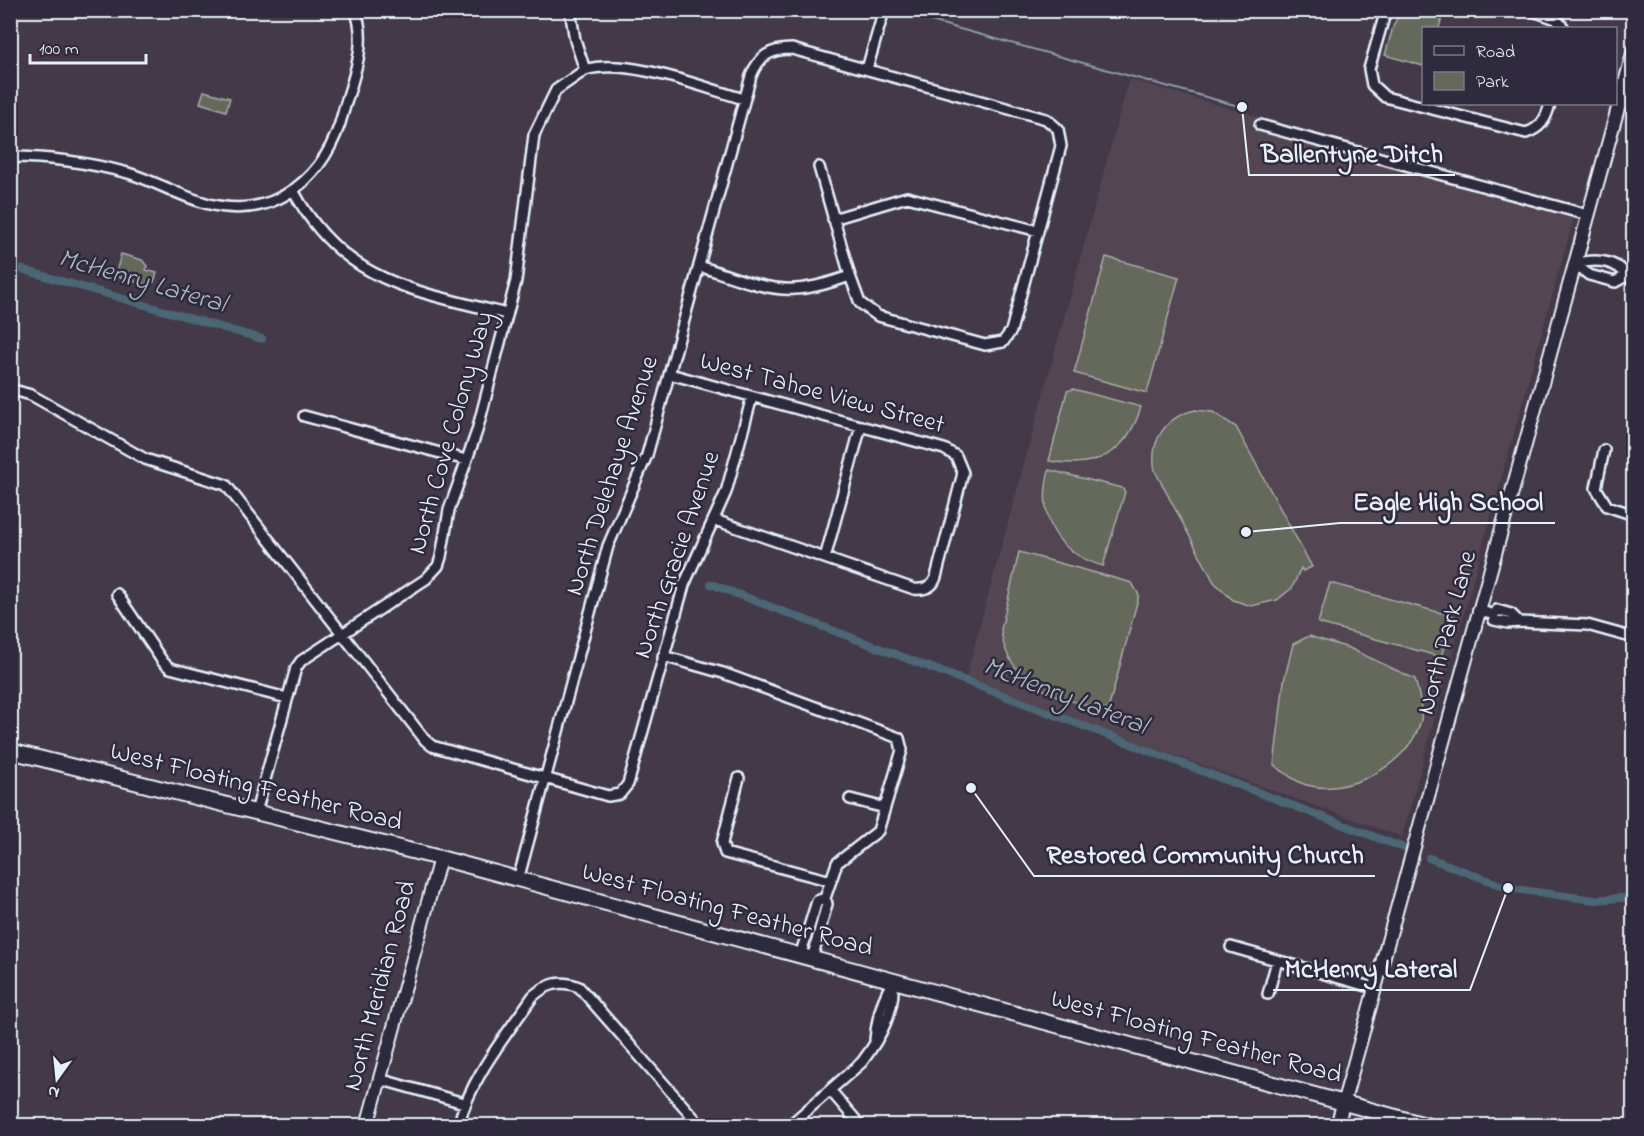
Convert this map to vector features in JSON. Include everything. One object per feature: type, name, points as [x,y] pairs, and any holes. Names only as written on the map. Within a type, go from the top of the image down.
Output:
[{"type":"main road","name":"West Floating Feather Road","points":[[10,751],[440,858],[1428,1125]]},
{"type":"street","points":[[10,157],[45,158],[106,168],[219,206],[256,205],[292,190],[319,167],[337,135],[360,43],[360,25],[355,10]]},
{"type":"street","points":[[570,10],[575,40],[585,70],[608,65],[629,68],[744,99]]},
{"type":"street","points":[[819,167],[860,303],[878,316],[985,345],[1003,342],[1011,331],[1061,146],[1058,129],[1046,119],[867,69],[884,10]]},
{"type":"street","points":[[1386,10],[1369,69],[1372,85],[1377,92],[1396,100],[1526,133],[1536,130],[1543,123],[1551,105]]},
{"type":"street","points":[[1530,10],[1547,15],[1564,27]]},
{"type":"street","name":"North Delehaye Avenue","points":[[518,880],[608,546],[647,455],[744,99],[757,62],[765,54],[777,49],[792,49],[867,69]]},
{"type":"street","name":"North Park Lane","points":[[1337,1125],[1588,215],[1625,95],[1634,50]]},
{"type":"street","name":"North Cove Colony Way","points":[[256,812],[292,676],[301,661],[433,573],[441,557],[449,510],[477,430],[518,272],[537,127],[556,90],[571,77],[585,70]]},
{"type":"street","points":[[1625,95],[1634,106]]},
{"type":"street","points":[[1260,125],[1588,215]]},
{"type":"street","points":[[292,190],[315,227],[329,243],[355,264],[412,290],[507,314]]},
{"type":"street","points":[[833,219],[907,197],[1038,231]]},
{"type":"street","points":[[1593,260],[1619,267],[1630,277],[1615,282],[1589,275],[1575,264],[1593,260]]},
{"type":"street","points":[[699,266],[774,288],[793,290],[813,288],[850,276]]},
{"type":"street","name":"West Tahoe View Street","points":[[670,374],[945,449],[959,461],[963,480],[936,577],[929,587],[914,589],[825,558]]},
{"type":"street","points":[[10,389],[31,395],[145,459],[226,485],[425,740],[432,746],[545,778]]},
{"type":"street","name":"North Gracie Avenue","points":[[545,778],[608,796],[620,794],[628,784],[684,585],[726,492],[752,397]]},
{"type":"street","points":[[304,416],[466,460]]},
{"type":"street","points":[[715,520],[825,558],[861,426]]},
{"type":"street","points":[[1604,450],[1595,483],[1601,499],[1613,509],[1634,515]]},
{"type":"street","points":[[117,594],[163,662],[170,668],[287,698]]},
{"type":"street","points":[[1478,610],[1494,615],[1494,620],[1508,623],[1587,626],[1634,638]]},
{"type":"street","points":[[663,656],[723,673],[899,738],[902,750],[878,831],[837,863],[825,898],[818,902],[806,957]]},
{"type":"street","points":[[739,778],[723,849],[725,853],[831,881]]},
{"type":"street","points":[[850,799],[885,808]]},
{"type":"street","name":"North Meridian Road","points":[[367,1125],[440,858]]},
{"type":"street","points":[[1231,947],[1374,988]]},
{"type":"street","points":[[1268,994],[1277,961]]},
{"type":"street","points":[[789,1125],[862,1062],[886,1026],[894,997],[893,981]]},
{"type":"street","points":[[458,1125],[464,1103],[474,1082],[533,996],[543,987],[557,982],[579,987],[701,1125]]},
{"type":"street","points":[[379,1079],[464,1103]]},
{"type":"street","points":[[830,1090],[861,1125]]},
{"type":"shaded area","points":[[1129,79],[1576,210],[1402,837],[965,680]]},
{"type":"green space","points":[[1401,11],[1444,11],[1439,27],[1422,27],[1422,66],[1385,55],[1394,24]]},
{"type":"green space","points":[[204,91],[230,98],[226,111],[200,103]]},
{"type":"green space","points":[[121,254],[142,260],[147,266],[146,270],[157,273],[154,282],[148,280],[147,285],[115,276]]},
{"type":"green space","points":[[1106,257],[1179,277],[1147,393],[1074,373]]},
{"type":"green space","points":[[1073,389],[1141,407],[1127,436],[1107,455],[1081,463],[1049,461],[1067,391]]},
{"type":"green space","points":[[1195,410],[1213,412],[1236,427],[1312,567],[1303,571],[1301,568],[1292,588],[1277,600],[1251,606],[1233,600],[1214,582],[1155,471],[1154,450],[1162,432],[1175,418]]},
{"type":"green space","points":[[1049,470],[1122,488],[1125,492],[1103,566],[1073,552],[1054,531],[1048,518],[1046,503]]},
{"type":"green space","points":[[1019,552],[1132,583],[1139,595],[1108,710],[1055,695],[1025,677],[1013,664],[1005,648],[1001,629]]},
{"type":"green space","points":[[1330,583],[1453,616],[1441,657],[1318,623]]},
{"type":"green space","points":[[1309,636],[1349,648],[1415,679],[1420,699],[1421,720],[1415,736],[1404,751],[1373,775],[1336,787],[1318,787],[1301,783],[1274,765],[1284,681],[1293,644]]},
{"type":"waterway","points":[[902,13],[1242,107]]},
{"type":"waterway","name":"McHenry Lateral","points":[[10,266],[262,339]]},
{"type":"waterway","name":"McHenry Lateral","points":[[711,584],[1404,848]]},
{"type":"waterway","name":"McHenry Lateral","points":[[1429,858],[1508,888],[1594,900],[1634,897]]},
{"type":"place","name":"Ballentyne Ditch","points":[[1242,107]]},
{"type":"place","name":"Eagle High School","points":[[1246,532]]},
{"type":"place","name":"Restored Community Church","points":[[971,788]]},
{"type":"place","name":"McHenry Lateral","points":[[1508,888]]}]
